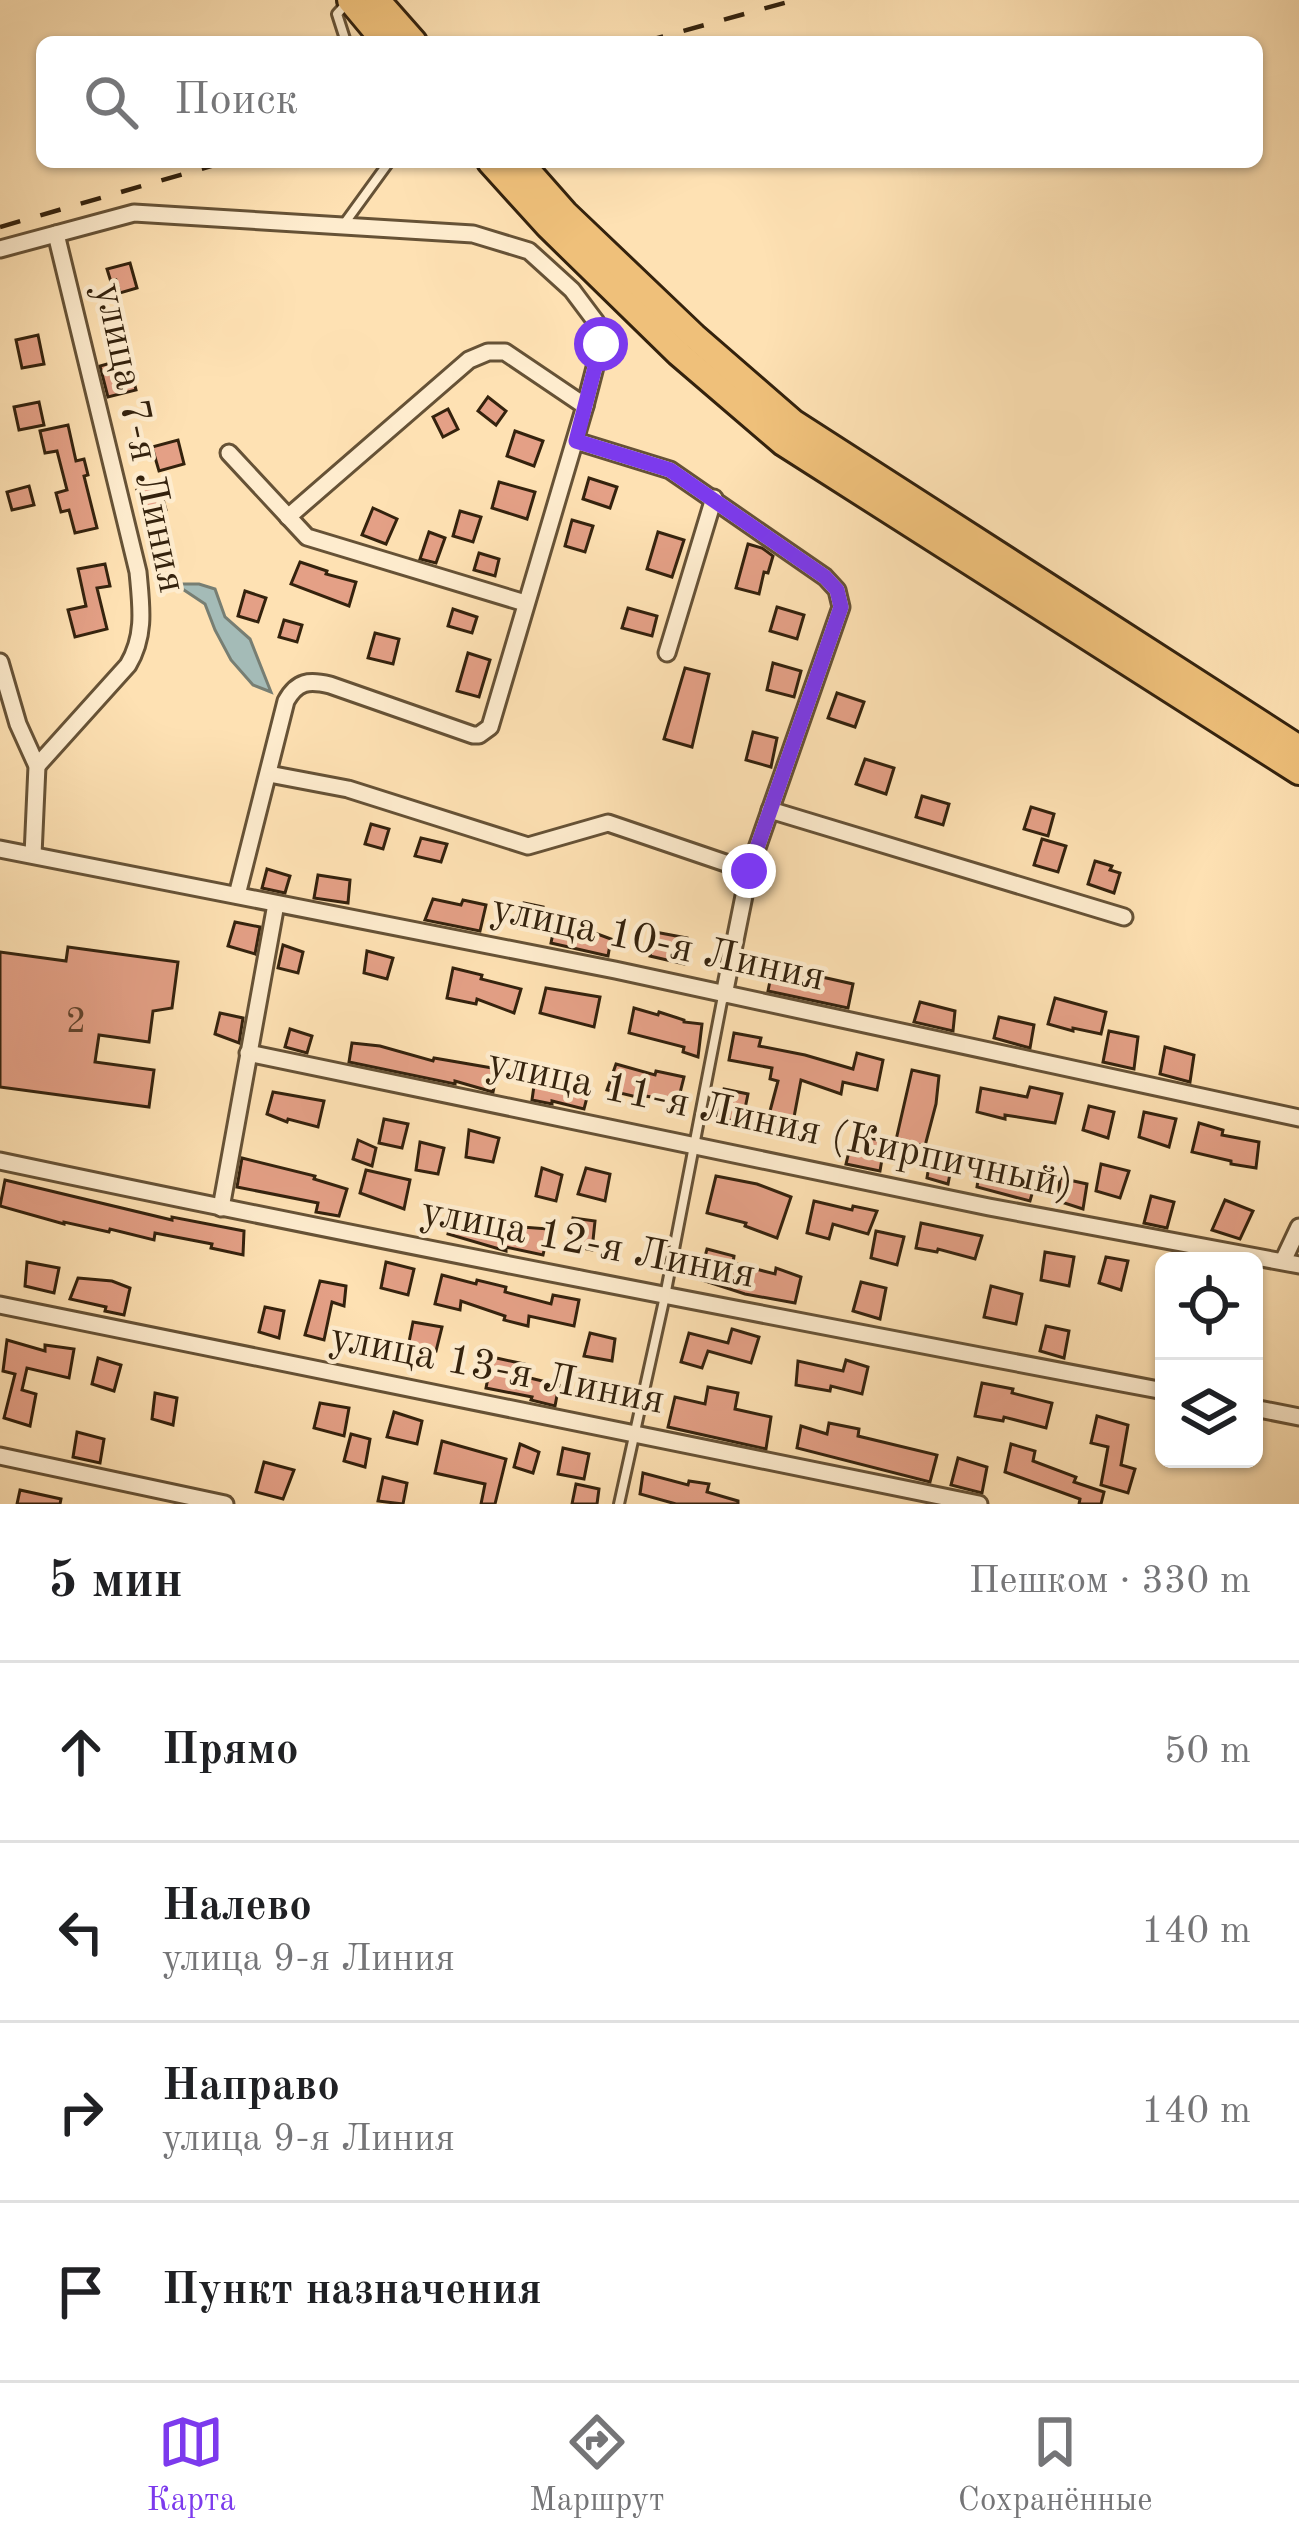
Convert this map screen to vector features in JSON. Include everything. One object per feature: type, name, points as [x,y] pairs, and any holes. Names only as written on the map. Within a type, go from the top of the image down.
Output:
[{"type":"main road","points":[[350,0],[380,36]]},
{"type":"main road","points":[[377,0],[409,36]]},
{"type":"main road","points":[[495,168],[548,226],[686,345],[793,422],[1299,748]]},
{"type":"main road","points":[[525,168],[686,345],[783,442],[1299,772]]},
{"type":"street","points":[[0,249],[134,213],[473,234],[529,251],[572,290],[596,322],[601,344],[576,441],[493,721],[485,732],[473,735],[330,685],[302,682],[286,701],[237,895]]},
{"type":"street","name":"улица 7-я Линия","points":[[37,766],[128,665],[136,652],[142,619],[138,572],[56,234]]},
{"type":"street","points":[[288,517],[469,360],[488,352],[505,352],[585,406]]},
{"type":"street","points":[[576,441],[670,470],[837,590],[841,607],[749,871],[724,995]]},
{"type":"street","points":[[229,453],[307,537],[525,603]]},
{"type":"street","points":[[668,653],[714,499]]},
{"type":"street","points":[[0,662],[18,724],[37,766],[32,855]]},
{"type":"street","points":[[269,774],[348,789],[528,846],[608,823],[749,871]]},
{"type":"street","points":[[770,810],[1124,917]]},
{"type":"street","name":"улица 10-я Линия","points":[[0,849],[615,970],[1299,1118]]},
{"type":"street","points":[[220,1208],[276,904]]},
{"type":"street","name":"улица 11-я Линия (Кирпичный)","points":[[248,1052],[989,1207],[1291,1263]]},
{"type":"street","name":"улица 12-я Линия","points":[[0,1161],[664,1296],[1155,1389]]},
{"type":"street","points":[[1291,1263],[1299,1227]]},
{"type":"street","name":"улица 13-я Линия","points":[[0,1305],[979,1504]]},
{"type":"street","points":[[1263,1410],[1299,1417]]},
{"type":"street","points":[[0,1456],[147,1496],[225,1504]]},
{"type":"lane","points":[[344,36],[337,14],[350,0]]},
{"type":"lane","points":[[343,226],[385,168]]},
{"type":"lane","points":[[619,1504],[724,995]]},
{"type":"water","points":[[175,584],[215,589],[225,617],[250,639],[271,692],[253,685],[231,660],[205,604]]},
{"type":"building","points":[[130,263],[137,288],[120,293],[107,269]]},
{"type":"building","points":[[38,335],[44,364],[22,368],[16,340]]},
{"type":"building","points":[[128,358],[136,390],[108,397],[100,366]]},
{"type":"building","points":[[488,397],[506,411],[496,425],[478,411]]},
{"type":"building","points":[[39,402],[44,425],[19,430],[14,407]]},
{"type":"building","points":[[448,409],[458,429],[443,437],[433,417]]},
{"type":"building","points":[[68,425],[76,461],[84,459],[97,528],[75,533],[69,510],[61,512],[56,493],[67,490],[57,451],[45,453],[40,431]]},
{"type":"building","points":[[515,431],[543,441],[534,466],[507,456]]},
{"type":"building","points":[[178,440],[184,464],[159,471],[152,447]]},
{"type":"building","points":[[589,478],[617,487],[610,508],[583,499]]},
{"type":"building","points":[[499,482],[535,492],[527,519],[492,508]]},
{"type":"building","points":[[159,485],[166,510],[144,516],[137,490]]},
{"type":"building","points":[[29,486],[34,505],[12,510],[7,492]]},
{"type":"building","points":[[373,508],[397,519],[386,544],[362,535]]},
{"type":"building","points":[[460,511],[481,517],[473,542],[453,536]]},
{"type":"building","points":[[572,520],[593,526],[585,552],[565,546]]},
{"type":"building","points":[[429,532],[445,538],[436,563],[420,559]]},
{"type":"building","points":[[658,532],[684,540],[672,577],[647,569]]},
{"type":"building","points":[[748,544],[773,556],[759,594],[736,588]]},
{"type":"building","points":[[479,553],[499,559],[495,576],[474,570]]},
{"type":"building","points":[[300,562],[356,582],[349,606],[291,584]]},
{"type":"building","points":[[105,564],[110,586],[97,588],[107,629],[75,637],[68,610],[86,606],[78,569]]},
{"type":"building","points":[[245,591],[266,598],[258,622],[238,616]]},
{"type":"building","points":[[777,607],[804,615],[797,639],[770,631]]},
{"type":"building","points":[[628,608],[657,616],[652,636],[622,628]]},
{"type":"building","points":[[453,609],[477,617],[472,633],[448,626]]},
{"type":"building","points":[[284,620],[302,625],[297,642],[279,637]]},
{"type":"building","points":[[375,633],[399,639],[393,664],[368,658]]},
{"type":"building","points":[[468,653],[490,660],[479,697],[457,691]]},
{"type":"building","points":[[773,663],[801,671],[794,697],[767,690]]},
{"type":"building","points":[[685,668],[709,674],[692,747],[664,739]]},
{"type":"building","points":[[837,693],[864,702],[855,727],[828,718]]},
{"type":"building","points":[[753,732],[777,738],[771,767],[746,760]]},
{"type":"building","points":[[865,759],[894,768],[886,794],[856,784]]},
{"type":"building","points":[[922,796],[949,804],[943,825],[916,817]]},
{"type":"building","points":[[1031,807],[1054,814],[1048,836],[1024,829]]},
{"type":"building","points":[[371,824],[389,829],[383,849],[365,844]]},
{"type":"building","points":[[421,838],[447,844],[441,862],[415,856]]},
{"type":"building","points":[[1042,839],[1066,846],[1058,872],[1034,865]]},
{"type":"building","points":[[1095,861],[1120,873],[1114,893],[1088,884]]},
{"type":"building","points":[[267,869],[290,876],[285,893],[262,888]]},
{"type":"building","points":[[318,875],[350,880],[348,903],[314,898]]},
{"type":"building","points":[[433,899],[486,905],[480,931],[425,920]]},
{"type":"building","points":[[524,903],[543,907],[540,931],[519,928]]},
{"type":"building","points":[[235,922],[260,927],[255,954],[228,946]]},
{"type":"building","points":[[555,923],[611,939],[608,956],[551,943]]},
{"type":"building","points":[[655,932],[687,938],[684,964],[650,956]]},
{"type":"building","points":[[283,945],[303,952],[298,973],[278,968]]},
{"type":"building","points":[[68,947],[178,962],[172,1008],[153,1011],[149,1042],[99,1035],[95,1062],[154,1070],[149,1107],[0,1087],[0,952],[66,961]]},
{"type":"building","points":[[367,951],[393,958],[387,979],[364,973]]},
{"type":"building","points":[[773,966],[853,984],[848,1008],[768,991]]},
{"type":"building","points":[[453,968],[521,989],[514,1013],[477,999],[476,1004],[447,998]]},
{"type":"building","points":[[546,988],[600,997],[594,1027],[540,1013]]},
{"type":"building","points":[[1055,998],[1106,1012],[1101,1034],[1048,1024]]},
{"type":"building","points":[[920,1002],[955,1011],[953,1031],[914,1022]]},
{"type":"building","points":[[634,1008],[702,1024],[698,1057],[683,1052],[684,1047],[629,1033]]},
{"type":"building","points":[[220,1013],[243,1018],[239,1043],[215,1034]]},
{"type":"building","points":[[999,1017],[1034,1025],[1030,1048],[994,1038]]},
{"type":"building","points":[[290,1029],[312,1036],[307,1053],[285,1047]]},
{"type":"building","points":[[1109,1031],[1138,1037],[1134,1069],[1103,1062]]},
{"type":"building","points":[[734,1033],[761,1038],[759,1046],[853,1069],[857,1053],[883,1060],[877,1090],[843,1082],[841,1094],[801,1080],[791,1133],[766,1126],[778,1081],[770,1079],[772,1068],[729,1060]]},
{"type":"building","points":[[352,1043],[498,1069],[493,1092],[349,1062]]},
{"type":"building","points":[[1165,1047],[1194,1055],[1190,1082],[1160,1074]]},
{"type":"building","points":[[616,1064],[684,1077],[678,1101],[607,1090]]},
{"type":"building","points":[[912,1070],[939,1076],[925,1146],[896,1140]]},
{"type":"building","points":[[536,1071],[590,1086],[584,1109],[532,1100]]},
{"type":"building","points":[[1030,1087],[1062,1094],[1055,1123],[977,1112],[981,1088],[1027,1097]]},
{"type":"building","points":[[724,1089],[748,1094],[742,1123],[716,1117]]},
{"type":"building","points":[[273,1092],[324,1101],[318,1127],[267,1114]]},
{"type":"building","points":[[1089,1106],[1114,1112],[1108,1138],[1083,1130]]},
{"type":"building","points":[[1144,1112],[1176,1119],[1169,1147],[1139,1137]]},
{"type":"building","points":[[384,1119],[408,1124],[402,1148],[379,1143]]},
{"type":"building","points":[[1199,1123],[1223,1130],[1222,1135],[1259,1142],[1256,1168],[1192,1152]]},
{"type":"building","points":[[469,1130],[499,1138],[493,1162],[466,1157]]},
{"type":"building","points":[[853,1135],[885,1141],[880,1171],[846,1164]]},
{"type":"building","points":[[358,1140],[376,1148],[372,1166],[353,1159]]},
{"type":"building","points":[[420,1142],[444,1148],[438,1174],[416,1170]]},
{"type":"building","points":[[932,1147],[954,1153],[948,1184],[927,1178]]},
{"type":"building","points":[[242,1158],[347,1189],[339,1216],[316,1212],[318,1203],[237,1187]]},
{"type":"building","points":[[981,1161],[1038,1173],[1030,1201],[977,1187]]},
{"type":"building","points":[[1101,1164],[1129,1171],[1120,1198],[1096,1191]]},
{"type":"building","points":[[542,1168],[562,1175],[556,1201],[536,1196]]},
{"type":"building","points":[[586,1168],[610,1174],[605,1201],[578,1194]]},
{"type":"building","points":[[366,1170],[410,1180],[404,1209],[360,1193]]},
{"type":"building","points":[[716,1176],[791,1197],[777,1238],[746,1223],[707,1213]]},
{"type":"building","points":[[1060,1178],[1087,1184],[1083,1209],[1058,1201]]},
{"type":"building","points":[[5,1180],[172,1220],[244,1231],[243,1255],[155,1233],[154,1240],[64,1224],[0,1206]]},
{"type":"building","points":[[1151,1196],[1174,1202],[1167,1228],[1144,1223]]},
{"type":"building","points":[[1225,1200],[1253,1211],[1240,1239],[1212,1230]]},
{"type":"building","points":[[814,1201],[877,1211],[868,1234],[833,1224],[829,1239],[807,1233]]},
{"type":"building","points":[[454,1209],[522,1227],[549,1229],[543,1255],[506,1247],[506,1251],[448,1234]]},
{"type":"building","points":[[573,1218],[595,1221],[592,1250],[568,1245]]},
{"type":"building","points":[[921,1223],[982,1236],[975,1259],[916,1248]]},
{"type":"building","points":[[876,1231],[904,1237],[897,1265],[871,1258]]},
{"type":"building","points":[[707,1249],[734,1256],[733,1263],[775,1274],[776,1268],[801,1277],[795,1303],[699,1279]]},
{"type":"building","points":[[1045,1252],[1074,1257],[1069,1286],[1041,1280]]},
{"type":"building","points":[[1106,1257],[1128,1261],[1121,1290],[1099,1283]]},
{"type":"building","points":[[27,1262],[59,1268],[54,1293],[25,1286]]},
{"type":"building","points":[[386,1262],[414,1269],[408,1295],[381,1288]]},
{"type":"building","points":[[442,1275],[506,1287],[505,1292],[551,1304],[553,1295],[579,1300],[574,1326],[529,1316],[528,1326],[461,1301],[460,1310],[435,1304]]},
{"type":"building","points":[[78,1278],[130,1288],[124,1315],[70,1299]]},
{"type":"building","points":[[320,1281],[346,1286],[344,1306],[332,1302],[324,1340],[305,1335]]},
{"type":"building","points":[[861,1282],[886,1288],[880,1319],[853,1311]]},
{"type":"building","points":[[991,1286],[1022,1294],[1016,1324],[984,1317]]},
{"type":"building","points":[[265,1307],[284,1311],[279,1338],[259,1332]]},
{"type":"building","points":[[413,1322],[442,1327],[436,1351],[408,1347]]},
{"type":"building","points":[[1046,1326],[1069,1331],[1064,1358],[1040,1351]]},
{"type":"building","points":[[732,1329],[759,1337],[751,1363],[708,1351],[702,1368],[681,1362],[689,1333],[728,1343]]},
{"type":"building","points":[[590,1333],[615,1339],[612,1361],[584,1356]]},
{"type":"building","points":[[7,1340],[45,1351],[45,1345],[74,1349],[69,1378],[27,1368],[22,1390],[36,1394],[30,1426],[4,1418],[15,1374],[3,1371]]},
{"type":"building","points":[[492,1357],[524,1364],[522,1376],[559,1385],[555,1406],[486,1388]]},
{"type":"building","points":[[98,1358],[121,1365],[114,1391],[92,1384]]},
{"type":"building","points":[[846,1360],[868,1367],[862,1394],[831,1386],[830,1391],[796,1385],[798,1361],[843,1371]]},
{"type":"building","points":[[982,1383],[1052,1403],[1046,1428],[1004,1417],[1003,1421],[975,1416]]},
{"type":"building","points":[[708,1387],[738,1393],[735,1409],[771,1417],[766,1449],[668,1427],[675,1397],[705,1404]]},
{"type":"building","points":[[155,1393],[177,1398],[173,1425],[152,1419]]},
{"type":"building","points":[[320,1403],[349,1408],[344,1436],[314,1428]]},
{"type":"building","points":[[394,1412],[422,1421],[417,1444],[387,1437]]},
{"type":"building","points":[[1097,1416],[1128,1425],[1121,1465],[1135,1469],[1128,1493],[1101,1485],[1108,1447],[1091,1443]]},
{"type":"building","points":[[829,1423],[859,1429],[858,1436],[937,1455],[930,1482],[797,1448],[801,1426],[827,1434]]},
{"type":"building","points":[[77,1432],[104,1439],[100,1463],[73,1457]]},
{"type":"building","points":[[351,1434],[370,1439],[365,1467],[344,1461]]},
{"type":"building","points":[[442,1441],[506,1459],[495,1504],[481,1504],[485,1484],[435,1473]]},
{"type":"building","points":[[520,1444],[539,1452],[533,1473],[514,1467]]},
{"type":"building","points":[[1011,1444],[1035,1451],[1033,1461],[1104,1492],[1101,1504],[1079,1504],[1080,1499],[1005,1472]]},
{"type":"building","points":[[563,1448],[589,1454],[584,1479],[558,1474]]},
{"type":"building","points":[[958,1458],[987,1467],[982,1493],[951,1485]]},
{"type":"building","points":[[264,1462],[294,1470],[283,1499],[256,1492]]},
{"type":"building","points":[[643,1473],[688,1485],[689,1481],[709,1484],[707,1492],[738,1504],[676,1504],[640,1494]]},
{"type":"building","points":[[383,1477],[407,1483],[403,1504],[378,1501]]},
{"type":"building","points":[[576,1484],[599,1489],[597,1504],[572,1504]]},
{"type":"building","points":[[20,1490],[61,1499],[60,1504],[17,1504]]},
{"type":"railway","points":[[665,36],[795,0]]},
{"type":"railway","points":[[0,227],[204,168]]},
{"type":"route","points":[[601,344],[576,441],[670,470],[837,590],[841,607],[749,871]]}]
